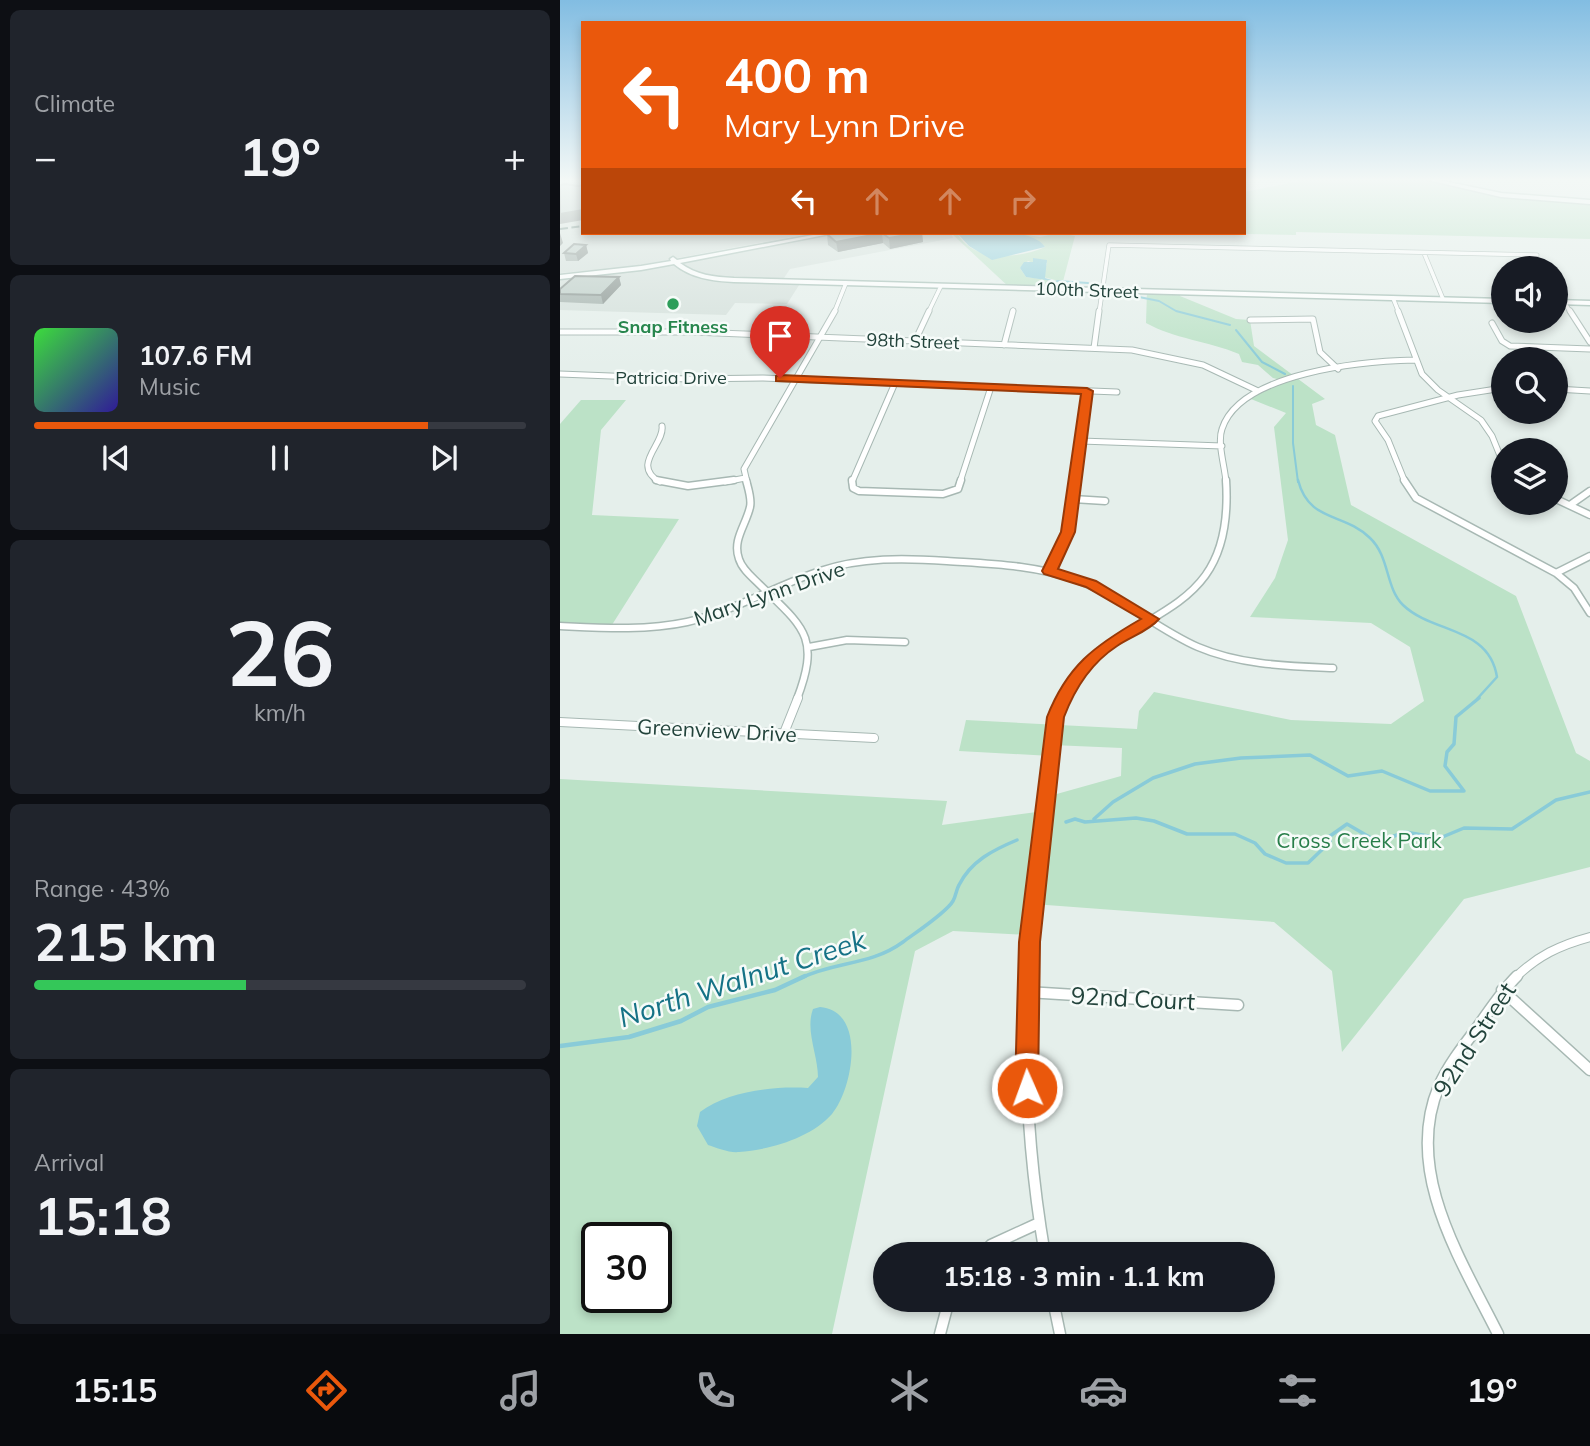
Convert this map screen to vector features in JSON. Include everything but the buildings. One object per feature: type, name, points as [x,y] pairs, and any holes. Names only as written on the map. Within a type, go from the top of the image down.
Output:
[{"type":"street","points":[[560,275],[607,273],[765,242]]},
{"type":"street","points":[[674,260],[778,242]]},
{"type":"street","points":[[1094,348],[1109,245],[1536,255]]},
{"type":"street","points":[[1424,254],[1443,299]]},
{"type":"street","name":"100th Street","points":[[674,260],[689,272],[714,278],[1491,301]]},
{"type":"street","points":[[784,733],[808,670],[809,647],[800,624],[745,570],[738,558],[738,537],[751,505],[745,478],[746,462],[820,338],[846,283]]},
{"type":"street","points":[[915,341],[941,286]]},
{"type":"street","points":[[1393,298],[1415,360],[1427,381],[1474,414],[1487,426],[1492,438]]},
{"type":"street","points":[[1568,302],[1590,303]]},
{"type":"street","points":[[1568,308],[1590,342]]},
{"type":"street","points":[[1004,345],[1013,310]]},
{"type":"street","points":[[1250,320],[1312,318],[1320,352],[1338,369]]},
{"type":"street","name":"98th Street","points":[[560,332],[694,332],[1132,350],[1180,358],[1217,370],[1258,391]]},
{"type":"street","points":[[1498,333],[1502,341],[1510,346],[1590,349]]},
{"type":"street","points":[[1043,1242],[1027,1088],[1029,942],[1054,725],[1065,693],[1096,654],[1198,586],[1221,553],[1227,531],[1221,431],[1226,417],[1236,405],[1258,391],[1338,369],[1368,362],[1415,360]]},
{"type":"street","name":"Patricia Drive","points":[[560,374],[796,379],[1117,392]]},
{"type":"street","points":[[895,383],[851,485],[859,491],[943,494],[955,491],[961,486],[991,387]]},
{"type":"street","points":[[1491,390],[1450,398],[1375,419],[1392,443],[1404,481],[1416,498],[1556,573],[1580,596],[1590,613]]},
{"type":"street","points":[[1568,390],[1590,391]]},
{"type":"street","points":[[1049,571],[1068,532],[1087,391]]},
{"type":"street","points":[[662,426],[663,432],[647,459],[647,467],[656,481],[715,485],[745,478]]},
{"type":"street","points":[[1081,441],[1222,446]]},
{"type":"street","points":[[1590,491],[1570,505],[1590,515]]},
{"type":"street","points":[[1073,499],[1105,501]]},
{"type":"street","points":[[1556,573],[1590,556]]},
{"type":"street","name":"Mary Lynn Drive","points":[[560,626],[640,629],[671,626],[720,612],[815,572],[870,561],[1006,565],[1049,571],[1091,584],[1187,642],[1225,657],[1269,665],[1334,668]]},
{"type":"street","points":[[809,647],[847,640],[905,642]]},
{"type":"street","name":"Greenview Drive","points":[[560,722],[874,738]]},
{"type":"street","name":"92nd Street","points":[[1498,1334],[1448,1228],[1430,1170],[1428,1125],[1432,1105],[1448,1070],[1502,990],[1521,969],[1553,948],[1590,937]]},
{"type":"street","points":[[1502,990],[1590,1070]]},
{"type":"street","name":"92nd Court","points":[[1027,992],[1238,1005]]},
{"type":"street","points":[[998,1242],[1040,1223]]},
{"type":"street","points":[[940,1334],[946,1312]]},
{"type":"street","points":[[1055,1312],[1059,1334]]},
{"type":"shaded area","points":[[560,242],[763,242],[629,267],[560,273]]},
{"type":"shaded area","points":[[782,242],[931,242],[790,269],[782,281],[801,282],[787,304],[735,303],[726,315],[560,310],[560,277],[641,268]]},
{"type":"green space","points":[[961,242],[985,254],[1010,256],[1045,247],[1040,242],[1073,242],[1061,289],[1010,288]],"holes":[[[1033,258],[1047,263],[1043,277],[1059,281],[1026,277],[1020,268],[1028,261],[1034,263]]]},
{"type":"green space","name":"Cross Creek Park","points":[[1147,291],[1180,292],[1180,296],[1236,319],[1250,320],[1254,346],[1325,399],[1312,404],[1316,425],[1335,435],[1351,505],[1516,596],[1576,753],[1590,761],[1590,867],[1464,899],[1342,1052],[1332,971],[1274,922],[1033,904],[1030,935],[953,931],[915,951],[832,1334],[560,1334],[560,779],[947,801],[942,825],[1044,811],[1046,797],[1121,776],[1122,748],[1052,745],[1051,756],[959,751],[966,720],[1137,729],[1139,711],[1154,692],[1291,720],[1391,724],[1424,701],[1410,647],[1371,623],[1250,617],[1275,578],[1288,540],[1274,427],[1286,413],[1246,397],[1285,381],[1273,378],[1258,365],[1242,362],[1239,354],[1146,323]]},
{"type":"green space","points":[[581,400],[626,400],[601,430],[592,515],[679,519],[610,628],[560,626],[560,424]]},
{"type":"water","points":[[966,242],[1039,242],[1045,247],[992,260]]},
{"type":"water","points":[[1033,258],[1047,260],[1045,278],[1059,282],[1026,277],[1020,268],[1024,262],[1033,262]]},
{"type":"water","points":[[820,1007],[835,1012],[845,1022],[850,1036],[850,1070],[846,1087],[832,1114],[813,1130],[776,1145],[735,1152],[708,1145],[697,1126],[700,1112],[711,1105],[751,1091],[808,1088],[818,1077],[810,1025],[813,1009]]},
{"type":"waterway","points":[[1057,281],[1088,283]]},
{"type":"waterway","points":[[1139,297],[1159,301],[1176,311],[1230,325]]},
{"type":"waterway","points":[[1236,330],[1262,362],[1285,374]]},
{"type":"waterway","points":[[1293,386],[1293,443],[1298,482]]},
{"type":"waterway","points":[[1298,480],[1310,504],[1370,538],[1381,554],[1393,590],[1403,605],[1429,621],[1472,639],[1483,648],[1492,660],[1497,677],[1477,699]]},
{"type":"waterway","points":[[1094,819],[1113,802],[1153,778],[1195,764],[1241,758],[1310,755],[1348,776],[1382,771],[1430,791],[1464,791],[1445,766],[1447,752],[1454,744],[1456,717],[1479,698]]},
{"type":"waterway","name":"North Walnut Creek","points":[[1066,822],[1075,819],[1085,822],[1136,818],[1154,821],[1187,834],[1235,834],[1255,843],[1265,854],[1286,863],[1308,863],[1330,842],[1330,836],[1347,824],[1378,842],[1405,832],[1440,838],[1464,828],[1512,829],[1556,800],[1590,792]]},
{"type":"waterway","name":"North Walnut Creek","points":[[801,978],[891,950],[949,906],[964,877],[976,863],[991,852],[1017,840]]},
{"type":"waterway","name":"North Walnut Creek","points":[[560,1046],[629,1037],[681,1021],[708,1007],[775,990],[805,976]]},
{"type":"place","name":"Snap Fitness","points":[[673,304]]},
{"type":"route","points":[[780,378],[1087,391],[1068,532],[1049,571],[1091,584],[1152,619],[1109,644],[1084,666],[1065,693],[1055,717],[1029,942],[1025,1055],[1027,1088]]}]
